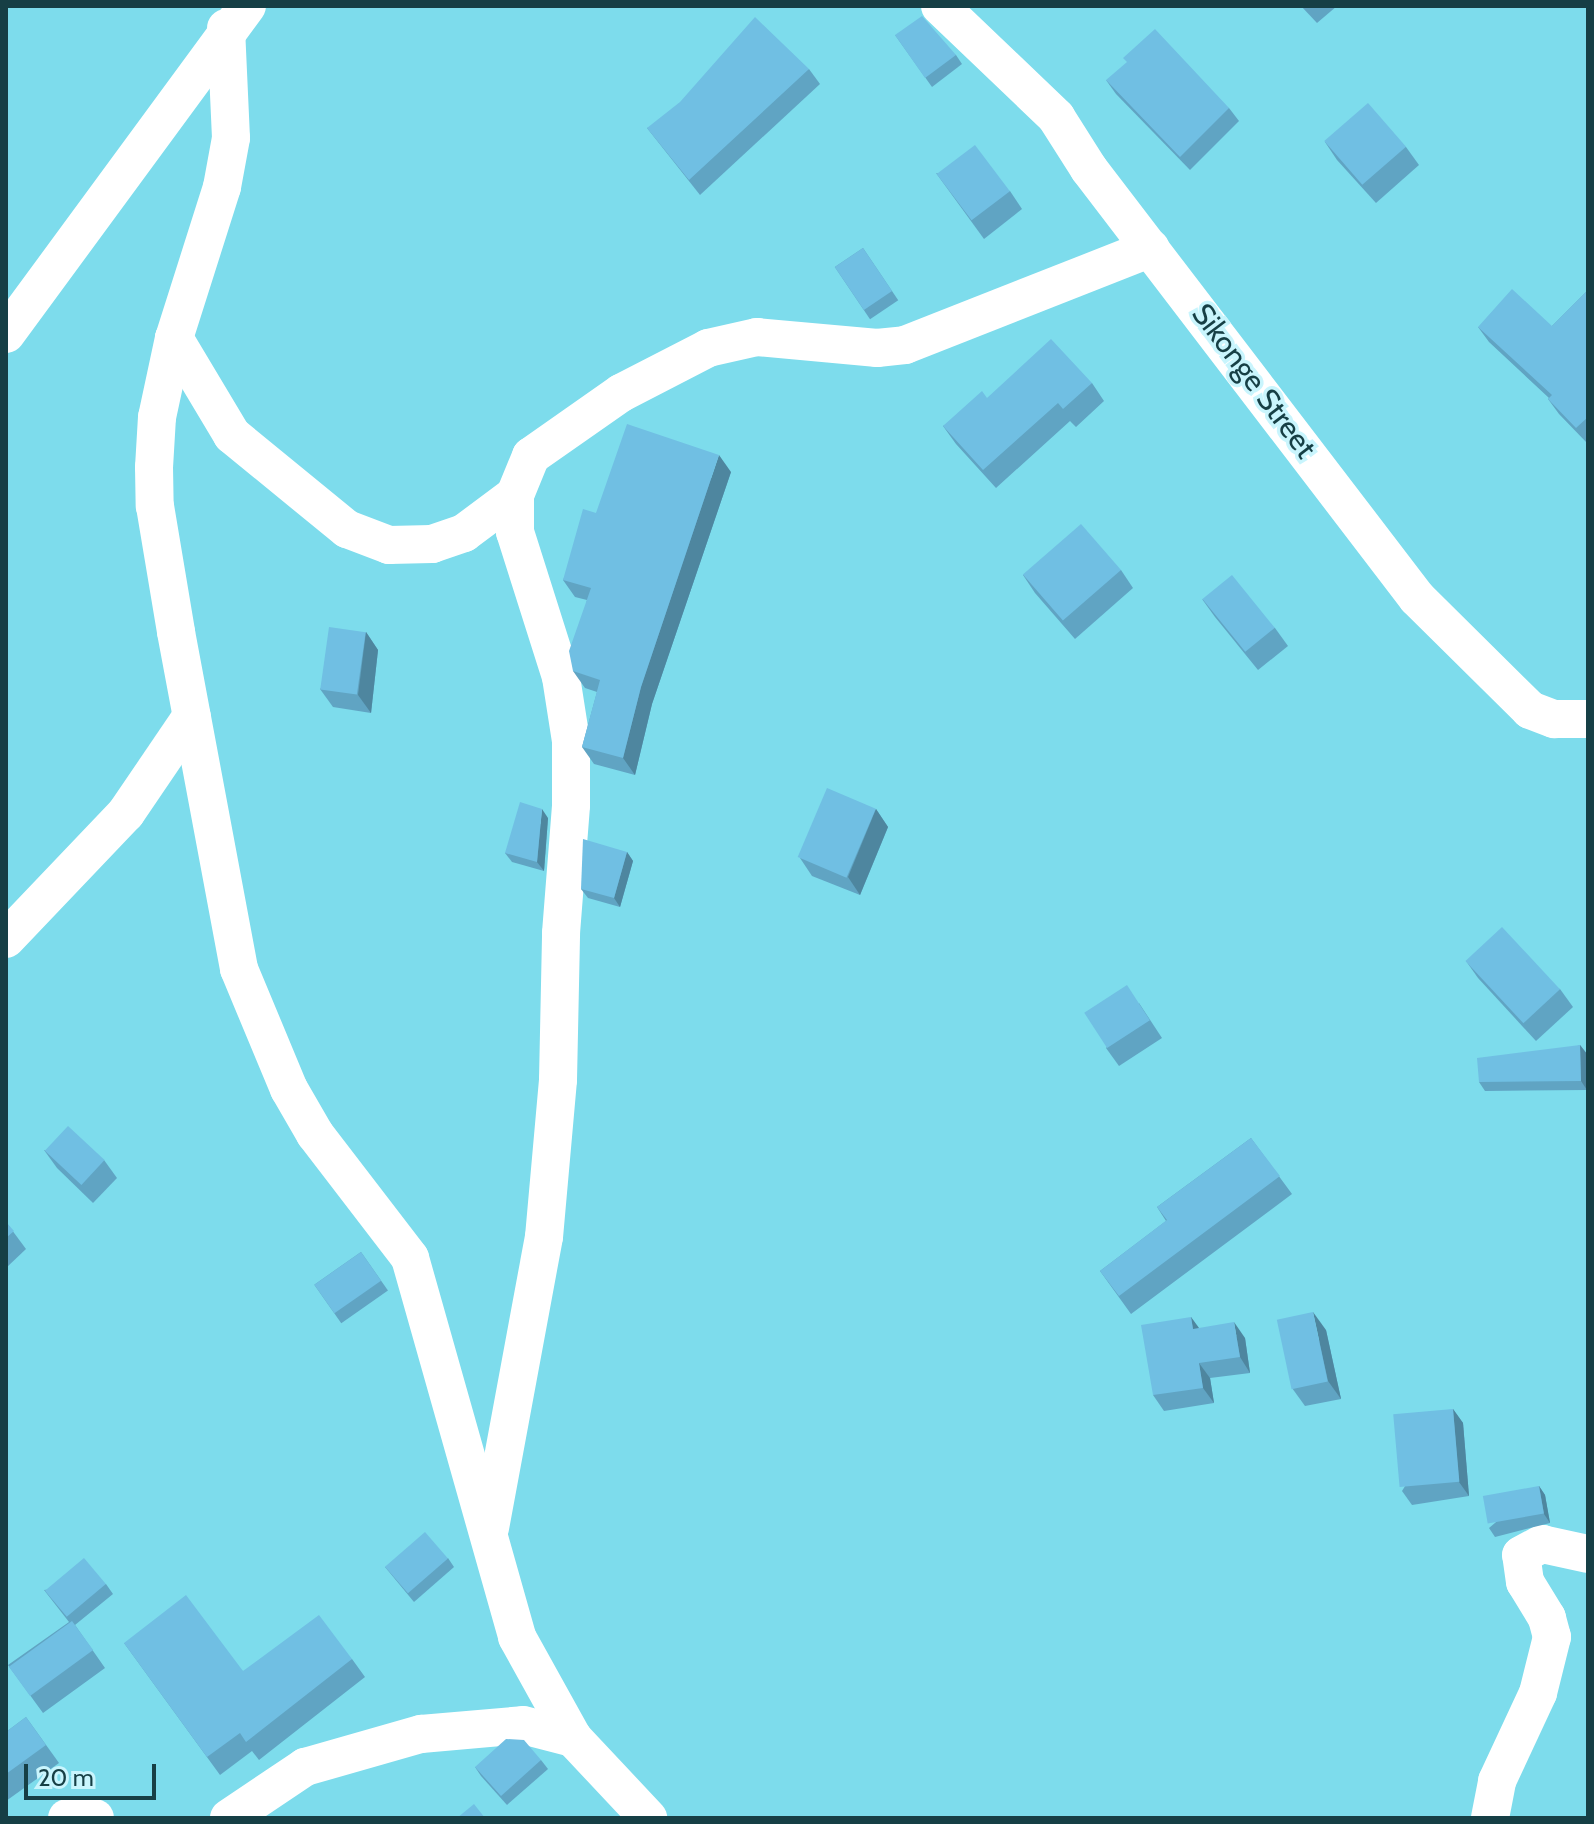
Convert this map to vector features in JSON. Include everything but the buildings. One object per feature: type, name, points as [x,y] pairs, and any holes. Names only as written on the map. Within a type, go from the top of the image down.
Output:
[{"type":"street","name":"Sikonge Street","points":[[940,6],[1056,117],[1089,169],[1417,598],[1530,710],[1554,719],[1588,719]]},
{"type":"street","points":[[6,334],[237,17]]},
{"type":"street","points":[[237,17],[231,138],[222,187],[174,338],[157,417],[155,506],[239,969],[289,1089],[315,1134],[410,1258],[517,1637],[573,1738],[648,1818]]},
{"type":"street","points":[[488,1539],[544,1237],[558,1080],[561,933],[571,805],[571,741],[561,677],[515,532],[515,495],[531,456],[560,431],[708,348],[757,337],[877,348],[905,345],[1151,248]]},
{"type":"street","points":[[174,338],[232,435],[347,529],[389,545],[432,544],[464,533],[515,495]]},
{"type":"street","points":[[6,939],[126,813],[192,716]]},
{"type":"street","points":[[1490,1818],[1497,1781],[1538,1693],[1552,1637],[1547,1618],[1525,1582],[1521,1555],[1542,1544],[1588,1554]]},
{"type":"street","points":[[229,1818],[305,1767],[421,1734],[523,1725],[573,1738]]},
{"type":"street","points":[[67,1818],[95,1818]]}]
